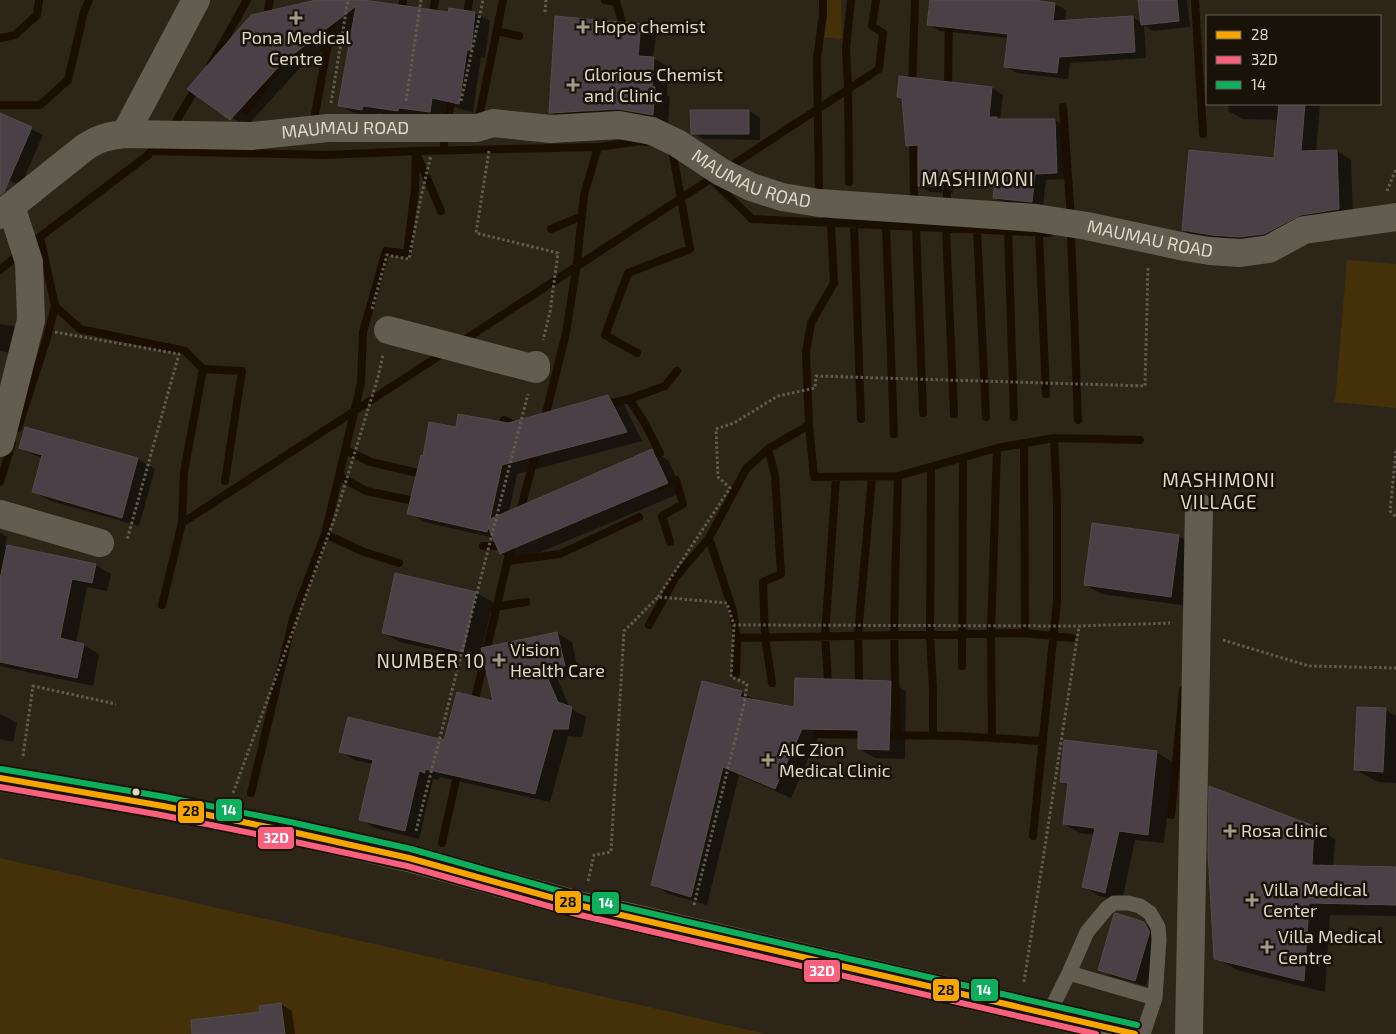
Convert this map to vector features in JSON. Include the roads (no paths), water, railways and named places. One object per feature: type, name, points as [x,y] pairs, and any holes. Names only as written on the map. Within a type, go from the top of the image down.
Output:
[{"type":"main road","points":[[10,780],[163,806],[409,858],[582,906],[1135,1034]]},
{"type":"street","points":[[0,443],[31,320],[29,262],[6,210],[90,144],[116,135],[196,0]]},
{"type":"street","name":"MAUMAU ROAD","points":[[116,135],[252,136],[328,128],[477,128],[493,123],[551,128],[619,125],[652,131],[677,143],[721,172],[752,188],[782,197],[819,203],[1036,218],[1087,226],[1185,247],[1240,253],[1269,249],[1304,230],[1396,217]]},
{"type":"street","points":[[388,330],[536,369],[536,365]]},
{"type":"street","points":[[1189,1034],[1199,507]]},
{"type":"street","points":[[0,514],[112,544]]},
{"type":"lane","points":[[1048,1015],[1069,973],[1086,932],[1114,903],[1128,902],[1140,906],[1150,913],[1158,927],[1159,939],[1155,998],[1143,1034]]},
{"type":"lane","points":[[1069,973],[1155,998]]},
{"type":"waterway","points":[[0,38],[15,35],[37,15],[39,0]]},
{"type":"waterway","points":[[0,105],[40,105],[68,80],[84,12],[89,0]]},
{"type":"waterway","points":[[211,64],[247,0]]},
{"type":"waterway","points":[[266,20],[270,0]]},
{"type":"waterway","points":[[313,125],[336,0]]},
{"type":"waterway","points":[[402,15],[403,0]]},
{"type":"waterway","points":[[432,20],[435,0]]},
{"type":"waterway","points":[[467,19],[469,0]]},
{"type":"waterway","points":[[478,122],[503,0]]},
{"type":"waterway","points":[[605,0],[616,2],[625,31]]},
{"type":"waterway","points":[[819,197],[817,59],[823,0]]},
{"type":"waterway","points":[[849,182],[846,49],[851,0]]},
{"type":"waterway","points":[[726,169],[879,69],[883,33],[872,26],[876,0]]},
{"type":"waterway","points":[[912,87],[915,0]]},
{"type":"waterway","points":[[948,91],[949,0]]},
{"type":"waterway","points":[[1195,0],[1203,134]]},
{"type":"waterway","points":[[497,31],[519,36]]},
{"type":"waterway","points":[[246,110],[284,60]]},
{"type":"waterway","points":[[171,130],[197,86]]},
{"type":"waterway","points":[[444,144],[452,94]]},
{"type":"waterway","points":[[1063,107],[1071,218]]},
{"type":"waterway","points":[[913,136],[914,199]]},
{"type":"waterway","points":[[151,151],[325,155],[598,147],[645,142]]},
{"type":"waterway","points":[[544,421],[566,333],[577,263],[584,195],[598,147]]},
{"type":"waterway","points":[[0,270],[37,239],[148,155],[153,149]]},
{"type":"waterway","points":[[637,353],[605,335],[628,273],[690,249],[672,149]]},
{"type":"waterway","points":[[251,793],[293,619],[325,534],[361,383],[363,332],[386,251],[407,254],[415,189],[416,151]]},
{"type":"waterway","points":[[417,155],[441,211]]},
{"type":"waterway","points":[[947,167],[947,208]]},
{"type":"waterway","points":[[461,342],[715,176]]},
{"type":"waterway","points":[[712,180],[752,219],[1049,233]]},
{"type":"waterway","points":[[649,625],[675,578],[709,538],[746,469],[768,449],[809,425],[806,352],[811,323],[834,283],[831,224],[820,209]]},
{"type":"waterway","points":[[1320,221],[1325,211],[1342,213]]},
{"type":"waterway","points":[[551,229],[582,216]]},
{"type":"waterway","points":[[854,225],[861,419]]},
{"type":"waterway","points":[[886,226],[894,434]]},
{"type":"waterway","points":[[916,227],[923,413]]},
{"type":"waterway","points":[[946,229],[954,414]]},
{"type":"waterway","points":[[977,230],[986,417]]},
{"type":"waterway","points":[[1008,231],[1014,417]]},
{"type":"waterway","points":[[1039,233],[1046,394]]},
{"type":"waterway","points":[[1071,234],[1078,420]]},
{"type":"waterway","points":[[18,428],[47,338],[55,306],[40,237]]},
{"type":"waterway","points":[[55,306],[80,329],[185,351],[203,369],[184,472],[182,523],[162,605]]},
{"type":"waterway","points":[[182,523],[445,352]]},
{"type":"waterway","points":[[203,369],[242,371],[225,481]]},
{"type":"waterway","points":[[604,405],[629,399],[665,386],[677,371]]},
{"type":"waterway","points":[[629,399],[644,422],[660,453],[647,458]]},
{"type":"waterway","points":[[504,420],[518,427]]},
{"type":"waterway","points":[[809,425],[814,477],[898,476],[997,448],[1054,438],[1140,440]]},
{"type":"waterway","points":[[1033,836],[1057,601],[1057,501],[1054,438]]},
{"type":"waterway","points":[[0,482],[12,443]]},
{"type":"waterway","points":[[1024,443],[1025,633]]},
{"type":"waterway","points":[[992,738],[991,633],[997,448]]},
{"type":"waterway","points":[[519,515],[537,449]]},
{"type":"waterway","points":[[768,449],[775,475],[781,574],[763,582],[765,637],[772,683]]},
{"type":"waterway","points":[[345,450],[371,462],[426,475]]},
{"type":"waterway","points":[[962,666],[963,458]]},
{"type":"waterway","points":[[931,467],[930,634],[933,735]]},
{"type":"waterway","points":[[339,476],[366,491],[419,502]]},
{"type":"waterway","points":[[898,476],[894,638],[898,735]]},
{"type":"waterway","points":[[859,680],[858,635],[872,477]]},
{"type":"waterway","points":[[828,681],[825,636],[836,478]]},
{"type":"waterway","points":[[660,486],[676,480],[683,504],[662,516],[670,542]]},
{"type":"waterway","points":[[507,561],[560,554],[639,517]]},
{"type":"waterway","points":[[325,534],[364,552],[399,563]]},
{"type":"waterway","points":[[709,538],[733,611],[737,638],[736,674]]},
{"type":"waterway","points":[[474,704],[512,541]]},
{"type":"waterway","points":[[483,546],[506,546]]},
{"type":"waterway","points":[[495,610],[495,607],[526,602]]},
{"type":"waterway","points":[[737,638],[1025,633],[1072,638]]},
{"type":"waterway","points":[[1171,815],[1183,690]]},
{"type":"waterway","points":[[817,734],[866,735]]},
{"type":"waterway","points":[[880,735],[958,736],[1043,741]]},
{"type":"waterway","points":[[442,843],[459,767]]},
{"type":"place","name":"Pona Medical Centre","points":[[296,18]]},
{"type":"place","name":"Hope chemist","points":[[583,27]]},
{"type":"place","name":"Glorious Chemist and Clinic","points":[[573,85]]},
{"type":"place","name":"Vision Health Care","points":[[499,660]]},
{"type":"place","name":"AIC Zion Medical Clinic","points":[[768,760]]},
{"type":"place","name":"Rosa clinic","points":[[1230,831]]},
{"type":"place","name":"Villa Medical Center","points":[[1252,900]]},
{"type":"place","name":"Villa Medical Centre","points":[[1267,947]]},
{"type":"district","name":"MASHIMONI","points":[[978,179]]},
{"type":"district","name":"MASHIMONI VILLAGE","points":[[1219,491]]},
{"type":"district","name":"NUMBER 10","points":[[431,661]]}]
